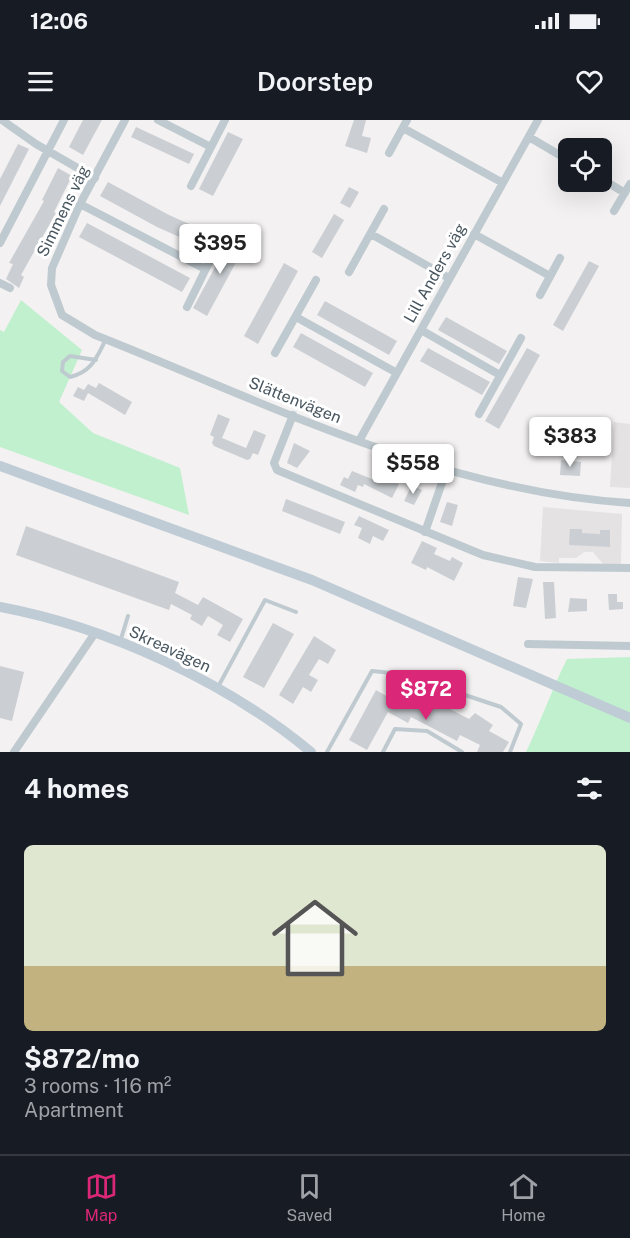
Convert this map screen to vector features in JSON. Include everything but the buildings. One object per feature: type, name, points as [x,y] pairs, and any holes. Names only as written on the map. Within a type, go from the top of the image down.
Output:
[{"type":"main road","points":[[0,466],[312,580],[630,718]]},
{"type":"main road","name":"Skreavägen","points":[[0,608],[95,633],[173,665],[217,688],[311,752]]},
{"type":"street","points":[[2,120],[48,151],[95,178]]},
{"type":"street","points":[[0,243],[64,120]]},
{"type":"street","name":"Simmens väg","points":[[94,336],[62,315],[51,285],[52,268],[80,204],[125,120]]},
{"type":"street","points":[[158,120],[211,147]]},
{"type":"street","points":[[191,186],[225,120]]},
{"type":"street","name":"Lill Anders väg","points":[[359,441],[538,120]]},
{"type":"street","points":[[389,153],[405,124],[503,183]]},
{"type":"street","points":[[529,137],[558,154]]},
{"type":"street","points":[[614,211],[630,184]]},
{"type":"street","points":[[612,185],[625,193]]},
{"type":"street","points":[[80,204],[205,269]]},
{"type":"street","points":[[349,272],[384,209]]},
{"type":"street","points":[[187,307],[225,230]]},
{"type":"street","points":[[371,234],[449,278]]},
{"type":"street","points":[[474,234],[550,276]]},
{"type":"street","points":[[540,295],[560,258]]},
{"type":"street","points":[[275,353],[316,280]]},
{"type":"street","points":[[0,283],[10,288]]},
{"type":"street","points":[[296,317],[397,373]]},
{"type":"street","points":[[421,330],[500,375]]},
{"type":"street","name":"Slättenvägen","points":[[94,336],[359,441],[446,471],[532,492],[630,504]]},
{"type":"street","points":[[479,414],[521,338]]},
{"type":"street","points":[[293,415],[274,463],[277,470],[473,552],[518,564],[563,568],[630,568]]},
{"type":"street","points":[[425,532],[446,471]]},
{"type":"street","points":[[14,752],[95,633]]},
{"type":"street","points":[[528,644],[630,646]]},
{"type":"lane","points":[[96,360],[70,356],[63,362],[62,371],[70,377],[83,374],[96,360],[106,340]]},
{"type":"lane","points":[[217,688],[265,600],[296,612]]},
{"type":"lane","points":[[119,643],[128,616]]},
{"type":"lane","points":[[327,752],[372,671],[402,674],[501,707],[521,724],[510,752]]},
{"type":"lane","points":[[383,752],[395,729],[428,731],[462,752]]},
{"type":"shaded area","points":[[614,422],[630,424],[630,488],[610,487]]},
{"type":"shaded area","points":[[543,507],[622,514],[621,565],[604,565],[593,552],[584,552],[576,558],[559,558],[559,563],[540,561]]},
{"type":"green space","points":[[21,300],[82,350],[59,402],[93,433],[180,468],[189,515],[0,447],[0,330],[4,332]]},
{"type":"green space","points":[[630,657],[630,752],[526,752],[567,659]]}]
